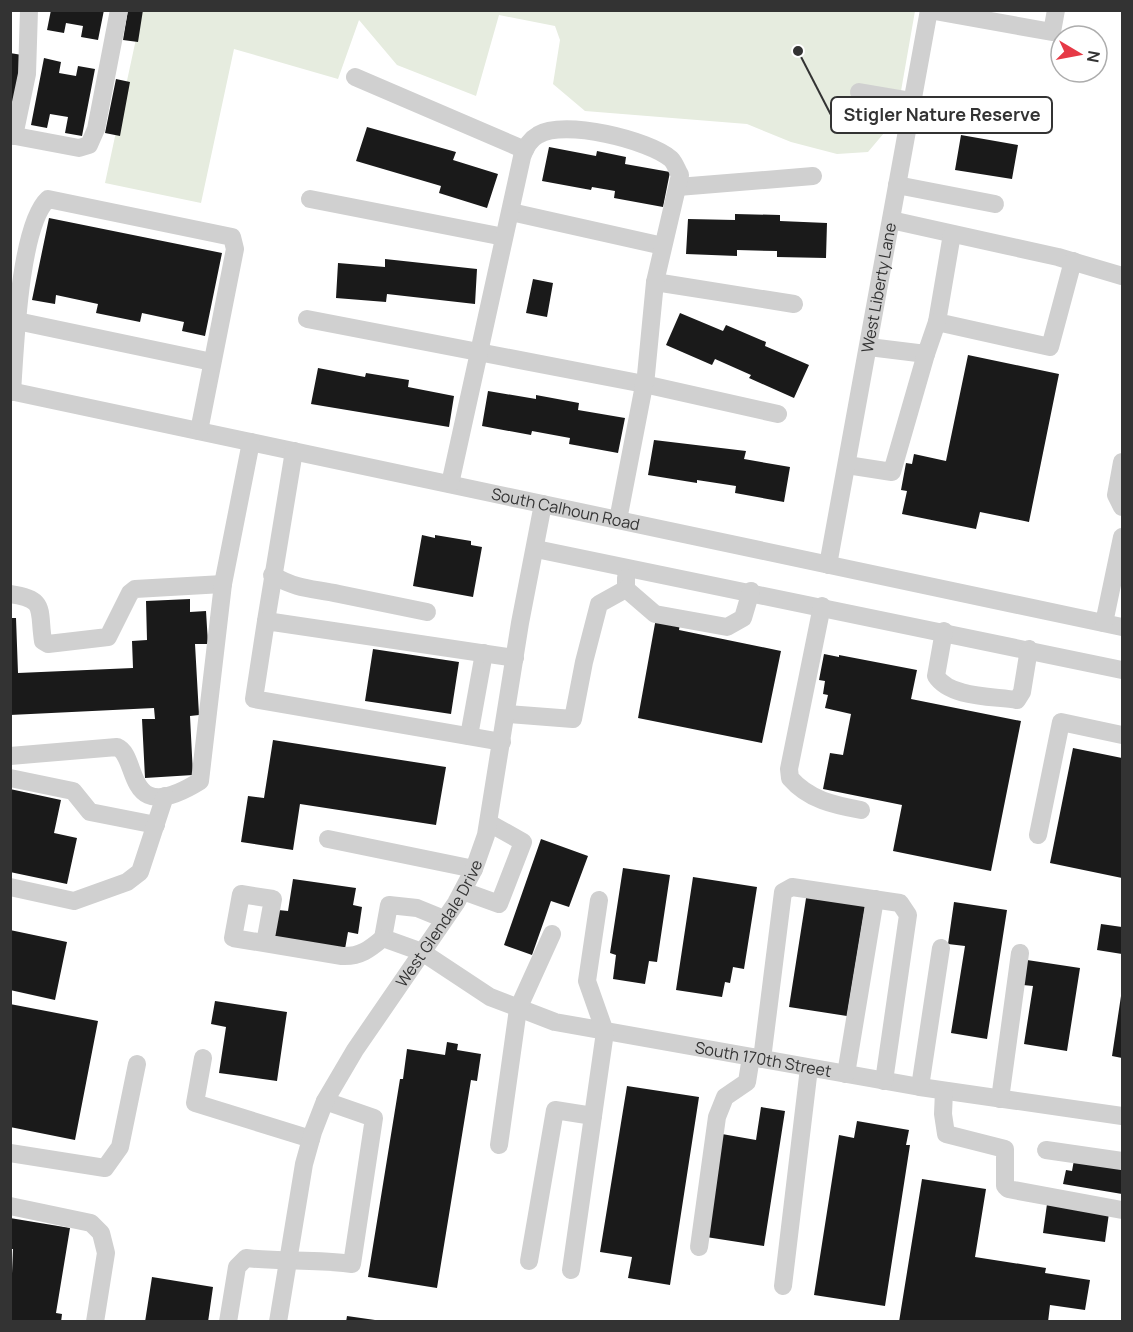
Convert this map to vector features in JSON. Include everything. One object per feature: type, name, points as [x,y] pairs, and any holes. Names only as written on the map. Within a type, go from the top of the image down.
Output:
[{"type":"street","points":[[29,10],[27,74],[12,135],[80,148],[89,145],[96,129],[119,10]]},
{"type":"street","points":[[929,10],[1052,32],[1056,10]]},
{"type":"street","name":"West Liberty Lane","points":[[828,565],[929,10]]},
{"type":"street","points":[[355,77],[525,150]]},
{"type":"street","points":[[859,92],[912,101]]},
{"type":"street","points":[[450,484],[477,354],[525,150],[539,134],[551,130],[600,133],[655,149],[671,159],[680,175],[655,282],[644,384],[618,520]]},
{"type":"street","points":[[678,187],[813,176]]},
{"type":"street","points":[[897,185],[995,204]]},
{"type":"street","points":[[11,392],[20,285],[37,215],[48,199],[232,237],[235,249],[199,431]]},
{"type":"street","points":[[310,200],[504,237]]},
{"type":"street","points":[[511,212],[663,246]]},
{"type":"street","points":[[891,220],[1073,261],[1122,276]]},
{"type":"street","points":[[847,465],[892,472],[937,322],[952,234]]},
{"type":"street","points":[[937,322],[1050,346],[1073,261]]},
{"type":"street","points":[[655,282],[794,304]]},
{"type":"street","points":[[307,319],[477,354],[644,384],[778,414]]},
{"type":"street","points":[[17,321],[212,362]]},
{"type":"street","points":[[869,347],[926,354]]},
{"type":"street","name":"South Calhoun Road","points":[[11,392],[1122,627]]},
{"type":"street","points":[[10,756],[121,748],[137,786],[146,794],[165,796],[195,783],[202,777],[223,584],[251,442]]},
{"type":"street","points":[[294,451],[272,575],[255,699],[502,742]]},
{"type":"street","points":[[1122,462],[1116,495],[1122,507]]},
{"type":"street","name":"West Glendale Drive","points":[[278,1322],[295,1211],[311,1139],[326,1101],[355,1050],[462,891],[474,869],[489,823],[515,658],[543,504]]},
{"type":"street","points":[[1104,624],[1122,537]]},
{"type":"street","points":[[536,549],[751,591],[1122,670]]},
{"type":"street","points":[[626,589],[627,566]]},
{"type":"street","points":[[272,575],[292,586],[427,612]]},
{"type":"street","points":[[10,594],[30,596],[37,603],[43,641],[48,644],[108,638],[130,593],[135,590],[223,584]]},
{"type":"street","points":[[626,589],[655,614],[727,627],[743,618],[751,591]]},
{"type":"street","points":[[507,714],[573,719],[584,662],[599,604],[626,589]]},
{"type":"street","points":[[822,606],[789,769],[790,778],[807,794],[830,805],[861,810]]},
{"type":"street","points":[[266,621],[515,658]]},
{"type":"street","points":[[944,631],[936,676],[940,683],[962,692],[1017,700],[1022,692],[1029,649]]},
{"type":"street","points":[[470,736],[484,653]]},
{"type":"street","points":[[1038,835],[1061,722],[1122,735]]},
{"type":"street","points":[[10,778],[73,791],[90,812],[156,825]]},
{"type":"street","points":[[10,887],[74,901],[127,882],[140,872],[165,796]]},
{"type":"street","points":[[462,891],[500,904],[523,842],[489,823]]},
{"type":"street","points":[[328,839],[474,869]]},
{"type":"street","points":[[699,1247],[717,1118],[725,1097],[747,1082],[756,1058],[783,892],[792,887],[900,903],[908,915],[884,1081]]},
{"type":"street","points":[[846,1074],[875,899]]},
{"type":"street","points":[[571,1270],[605,1032],[587,981],[599,900]]},
{"type":"street","points":[[266,943],[352,956],[366,952],[383,938],[389,905],[417,908],[444,920]]},
{"type":"street","points":[[498,1145],[518,1009],[552,934]]},
{"type":"street","name":"South 170th Street","points":[[383,938],[422,952],[490,997],[555,1022],[920,1087],[1122,1116]]},
{"type":"street","points":[[920,1087],[941,948]]},
{"type":"street","points":[[1000,1099],[1020,953]]},
{"type":"street","points":[[203,1058],[195,1102],[311,1139]]},
{"type":"street","points":[[10,1153],[105,1168],[120,1147],[137,1064]]},
{"type":"street","points":[[783,1286],[810,1068]]},
{"type":"street","points":[[945,1091],[943,1114],[946,1134],[1002,1147],[1006,1152],[1005,1186],[1008,1189],[1122,1210]]},
{"type":"street","points":[[228,1322],[237,1268],[246,1258],[287,1262],[314,1259],[352,1264],[374,1118],[326,1101]]},
{"type":"street","points":[[530,1261],[555,1110],[593,1116]]},
{"type":"street","points":[[1046,1150],[1122,1161]]},
{"type":"street","points":[[10,1206],[91,1223],[101,1233],[106,1252],[95,1322]]},
{"type":"shaded area","points":[[142,11],[915,11],[901,91],[894,90],[884,133],[868,152],[837,154],[791,142],[747,124],[585,111],[553,84],[560,40],[555,26],[499,15],[476,96],[397,65],[359,20],[338,79],[234,49],[201,203],[105,183]]},
{"type":"building","points":[[51,10],[104,10],[98,40],[81,37],[83,26],[66,23],[64,33],[47,30]]},
{"type":"building","points":[[128,10],[143,10],[138,42],[123,40]]},
{"type":"building","points":[[10,53],[22,55],[12,109],[10,109]]},
{"type":"building","points":[[44,58],[61,62],[59,73],[76,76],[78,66],[95,69],[82,136],[65,133],[68,117],[50,114],[47,128],[31,125]]},
{"type":"building","points":[[116,79],[130,82],[120,136],[105,133]]},
{"type":"building","points":[[367,127],[456,152],[453,160],[498,174],[487,208],[439,193],[441,186],[356,161]]},
{"type":"building","points":[[961,135],[1018,145],[1012,179],[955,170]]},
{"type":"building","points":[[549,147],[596,156],[597,151],[626,157],[625,164],[670,172],[663,207],[614,198],[615,191],[592,187],[591,190],[542,181]]},
{"type":"building","points":[[735,214],[780,215],[780,221],[827,223],[826,258],[777,257],[777,251],[737,250],[737,256],[686,254],[688,219],[735,220]]},
{"type":"building","points":[[49,218],[222,253],[205,336],[182,331],[184,322],[142,313],[140,322],[96,313],[98,304],[56,295],[55,304],[32,300]]},
{"type":"building","points":[[385,259],[477,269],[475,304],[387,294],[386,302],[336,298],[338,263],[385,267]]},
{"type":"building","points":[[533,279],[553,283],[547,317],[526,313]]},
{"type":"building","points":[[680,313],[723,331],[726,325],[766,342],[765,346],[809,365],[794,398],[749,378],[751,375],[715,359],[712,365],[666,345]]},
{"type":"building","points":[[968,355],[1059,374],[1029,522],[980,512],[976,529],[902,514],[907,491],[901,490],[906,463],[912,464],[914,454],[946,461]]},
{"type":"building","points":[[318,368],[365,377],[366,373],[409,380],[408,387],[454,396],[449,427],[311,404]]},
{"type":"building","points":[[488,391],[536,399],[536,395],[579,403],[578,410],[625,418],[618,453],[569,444],[570,438],[532,431],[531,435],[482,426]]},
{"type":"building","points":[[654,440],[746,451],[744,459],[790,467],[784,502],[735,493],[736,486],[697,480],[697,483],[648,475]]},
{"type":"building","points":[[422,535],[471,541],[471,545],[482,547],[473,597],[413,586]]},
{"type":"building","points":[[190,599],[190,612],[206,611],[208,644],[195,644],[199,715],[190,716],[193,775],[145,778],[142,719],[155,719],[154,708],[10,715],[10,618],[16,618],[18,673],[133,668],[132,641],[147,640],[146,601]]},
{"type":"building","points":[[656,618],[680,623],[679,630],[781,651],[762,743],[638,718]]},
{"type":"building","points":[[373,649],[459,662],[451,714],[365,701]]},
{"type":"building","points":[[824,654],[917,670],[911,699],[1021,721],[991,871],[893,851],[902,805],[823,789],[830,753],[843,755],[851,714],[825,708],[828,695],[823,694],[825,681],[819,680]]},
{"type":"building","points":[[273,740],[446,767],[436,825],[300,804],[293,850],[241,842],[248,796],[264,798]]},
{"type":"building","points":[[1073,748],[1122,758],[1122,878],[1050,863]]},
{"type":"building","points":[[10,789],[61,800],[54,833],[77,838],[67,884],[10,872]]},
{"type":"building","points":[[541,839],[588,856],[569,907],[551,901],[532,955],[504,945]]},
{"type":"building","points":[[623,868],[670,875],[657,962],[649,961],[645,984],[613,979],[616,955],[610,953]]},
{"type":"building","points":[[693,877],[757,887],[744,969],[733,967],[730,983],[725,982],[722,997],[676,990]]},
{"type":"building","points":[[293,879],[356,888],[353,905],[362,907],[358,934],[348,932],[345,949],[274,938],[278,910],[288,911]]},
{"type":"building","points":[[807,892],[866,901],[847,1016],[789,1007]]},
{"type":"building","points":[[954,902],[1007,910],[987,1039],[951,1033],[965,946],[948,944]]},
{"type":"building","points":[[1101,924],[1122,927],[1122,954],[1097,950]]},
{"type":"building","points":[[10,930],[67,942],[55,1000],[10,990]]},
{"type":"building","points":[[1027,960],[1080,968],[1067,1051],[1024,1044],[1033,986],[1023,985]]},
{"type":"building","points":[[1122,996],[1122,1058],[1112,1056]]},
{"type":"building","points":[[215,1001],[287,1012],[277,1081],[219,1073],[226,1027],[211,1024]]},
{"type":"building","points":[[10,1004],[98,1021],[75,1140],[10,1127]]},
{"type":"building","points":[[447,1042],[458,1044],[457,1050],[481,1054],[477,1081],[471,1080],[437,1288],[368,1277],[400,1079],[403,1079],[407,1049],[445,1055]]},
{"type":"building","points":[[627,1086],[699,1097],[670,1285],[628,1278],[632,1257],[600,1252]]},
{"type":"building","points":[[761,1107],[785,1111],[764,1246],[706,1237],[722,1134],[756,1140]]},
{"type":"building","points":[[857,1121],[909,1130],[906,1145],[910,1145],[885,1306],[814,1295],[839,1135],[854,1138]]},
{"type":"building","points":[[1074,1160],[1122,1168],[1122,1194],[1063,1184],[1066,1170],[1072,1171]]},
{"type":"building","points":[[922,1179],[986,1189],[975,1257],[1046,1268],[1045,1273],[1090,1280],[1085,1310],[1050,1305],[1048,1322],[899,1322]]},
{"type":"building","points":[[1047,1204],[1109,1213],[1105,1242],[1043,1233]]},
{"type":"building","points":[[10,1218],[70,1228],[56,1313],[62,1314],[61,1322],[10,1322],[13,1249],[10,1249]]},
{"type":"building","points":[[152,1277],[213,1287],[208,1322],[145,1322]]},
{"type":"building","points":[[347,1316],[375,1320],[375,1322],[346,1322]]},
{"type":"place","name":"Stigler Nature Reserve","points":[[798,51]]}]
